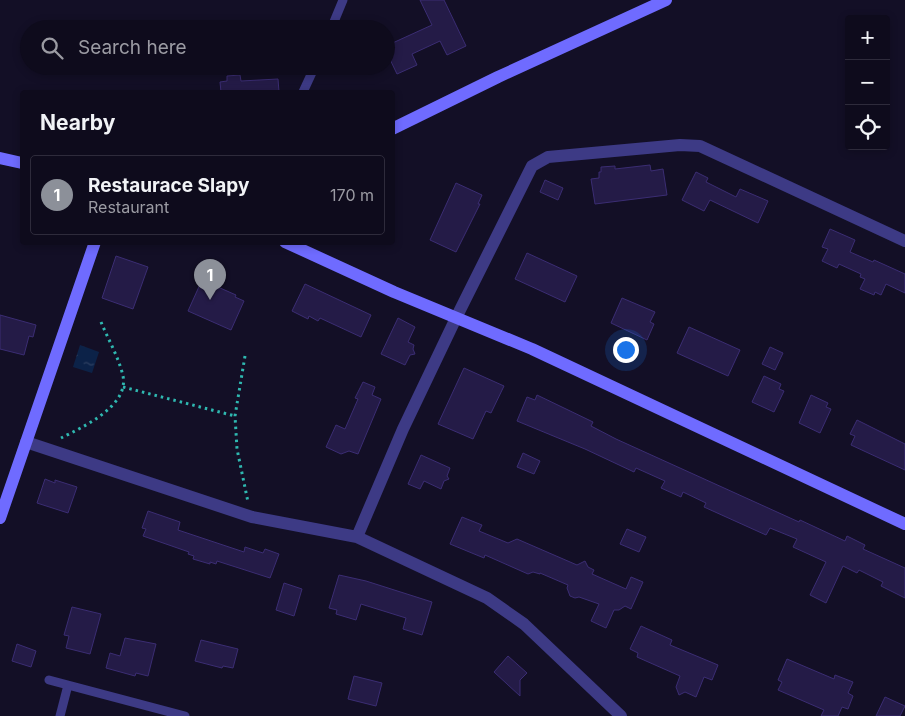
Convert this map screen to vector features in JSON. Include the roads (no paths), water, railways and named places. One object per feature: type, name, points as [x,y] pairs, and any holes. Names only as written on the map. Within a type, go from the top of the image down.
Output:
[{"type":"street","points":[[395,128],[490,81],[666,0]]},
{"type":"street","points":[[357,537],[403,429],[532,166],[548,157],[680,145],[700,146],[905,241]]},
{"type":"street","points":[[0,158],[20,163]]},
{"type":"street","points":[[0,518],[94,245]]},
{"type":"street","points":[[292,245],[394,292],[532,349],[905,524]]},
{"type":"street","points":[[26,442],[252,517],[357,537],[487,598],[524,624],[621,716]]},
{"type":"lane","points":[[335,20],[344,0]]},
{"type":"lane","points":[[304,90],[310,75]]},
{"type":"lane","points":[[49,680],[185,716]]},
{"type":"lane","points":[[60,716],[68,685]]},
{"type":"water","points":[[80,345],[99,352],[92,373],[73,367]]},
{"type":"place","name":"Restaurace Slapy","points":[[210,300]]}]
